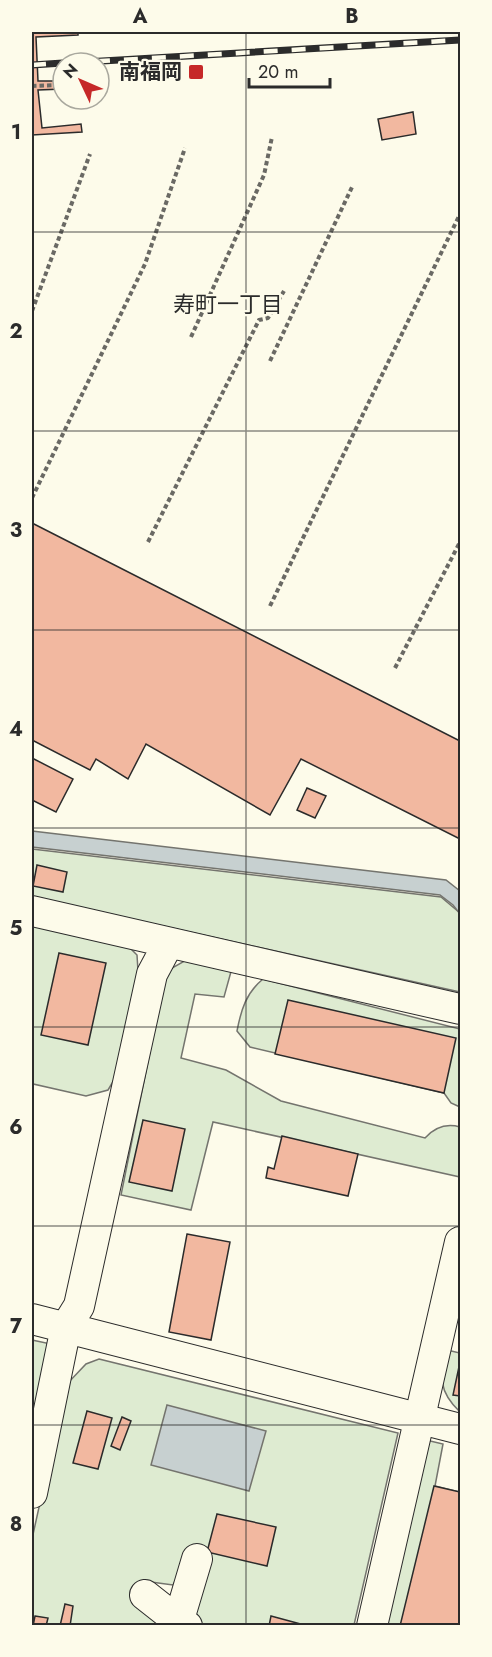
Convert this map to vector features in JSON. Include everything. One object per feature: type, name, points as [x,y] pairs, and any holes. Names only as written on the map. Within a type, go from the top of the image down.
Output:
[{"type":"lane","points":[[32,911],[168,944],[460,1009]]},
{"type":"lane","points":[[32,1493],[66,1327],[79,1306],[152,974],[168,944]]},
{"type":"lane","points":[[372,1626],[460,1242]]},
{"type":"lane","points":[[32,1319],[460,1429]]},
{"type":"lane","points":[[145,1595],[181,1624],[197,1559]]},
{"type":"path","points":[[32,86],[51,85]]},
{"type":"path","points":[[191,337],[264,175],[272,137]]},
{"type":"path","points":[[32,498],[145,264],[185,148]]},
{"type":"path","points":[[32,310],[90,154]]},
{"type":"path","points":[[270,362],[353,185]]},
{"type":"path","points":[[270,606],[460,214]]},
{"type":"path","points":[[148,542],[259,320],[268,318],[284,291]]},
{"type":"path","points":[[395,668],[460,542]]},
{"type":"green space","points":[[32,849],[441,897],[460,913],[460,992],[32,897]]},
{"type":"green space","points":[[32,922],[128,946],[137,955],[138,971],[114,1080],[108,1090],[86,1096],[33,1084],[32,1087]]},
{"type":"green space","points":[[188,959],[232,968],[224,997],[195,994],[181,1058],[226,1070],[281,1101],[425,1138],[441,1127],[450,1125],[460,1127],[460,1177],[213,1122],[191,1210],[121,1195],[165,977],[172,968]]},
{"type":"green space","points":[[263,979],[460,1029],[460,1107],[451,1103],[444,1093],[250,1047],[237,1031],[245,1002],[252,990]]},
{"type":"green space","points":[[32,1340],[51,1344],[32,1432]]},
{"type":"green space","points":[[447,1350],[460,1353],[460,1412],[444,1391],[442,1376]]},
{"type":"green space","points":[[99,1359],[398,1433],[354,1625],[201,1624],[192,1614],[188,1556],[173,1585],[143,1581],[158,1625],[32,1626],[32,1539],[66,1385],[86,1364]]},
{"type":"green space","points":[[426,1440],[443,1444],[435,1486],[460,1492],[460,1625],[383,1626]]},
{"type":"shaded area","points":[[32,831],[446,880],[460,891],[460,914],[440,895],[32,847]]},
{"type":"shaded area","points":[[167,1405],[266,1431],[249,1491],[151,1465]]},
{"type":"building","points":[[32,32],[78,32],[78,35],[36,37],[38,81],[51,81],[51,89],[38,90],[42,128],[81,124],[82,132],[32,135]]},
{"type":"building","points":[[413,112],[416,134],[382,140],[378,119]]},
{"type":"building","points":[[32,523],[460,741],[460,839],[301,759],[270,815],[146,744],[128,779],[96,759],[90,770],[32,740]]},
{"type":"building","points":[[32,758],[73,779],[56,812],[32,800]]},
{"type":"building","points":[[307,788],[326,796],[315,818],[297,810]]},
{"type":"building","points":[[37,865],[67,872],[63,892],[33,886]]},
{"type":"building","points":[[59,953],[106,963],[88,1045],[41,1035]]},
{"type":"building","points":[[288,1000],[456,1038],[444,1093],[275,1054]]},
{"type":"building","points":[[143,1120],[185,1129],[172,1191],[129,1182]]},
{"type":"building","points":[[282,1136],[358,1154],[348,1196],[266,1178],[268,1167],[274,1169]]},
{"type":"building","points":[[187,1234],[230,1242],[211,1340],[169,1332]]},
{"type":"building","points":[[460,1362],[460,1396],[453,1395]]},
{"type":"building","points":[[87,1411],[112,1418],[98,1469],[73,1463]]},
{"type":"building","points":[[122,1417],[131,1421],[120,1450],[111,1446]]},
{"type":"building","points":[[434,1486],[460,1492],[460,1626],[400,1626]]},
{"type":"building","points":[[217,1514],[276,1527],[267,1566],[207,1552]]},
{"type":"building","points":[[65,1604],[73,1606],[70,1626],[60,1626]]},
{"type":"building","points":[[35,1616],[48,1618],[46,1626],[33,1626]]},
{"type":"building","points":[[271,1616],[308,1626],[269,1626]]},
{"type":"railway","points":[[111,60],[460,40]]},
{"type":"railway","points":[[32,65],[51,64]]},
{"type":"place","name":"南福岡","points":[[196,72]]},
{"type":"district","name":"寿町一丁目","points":[[228,304]]}]
